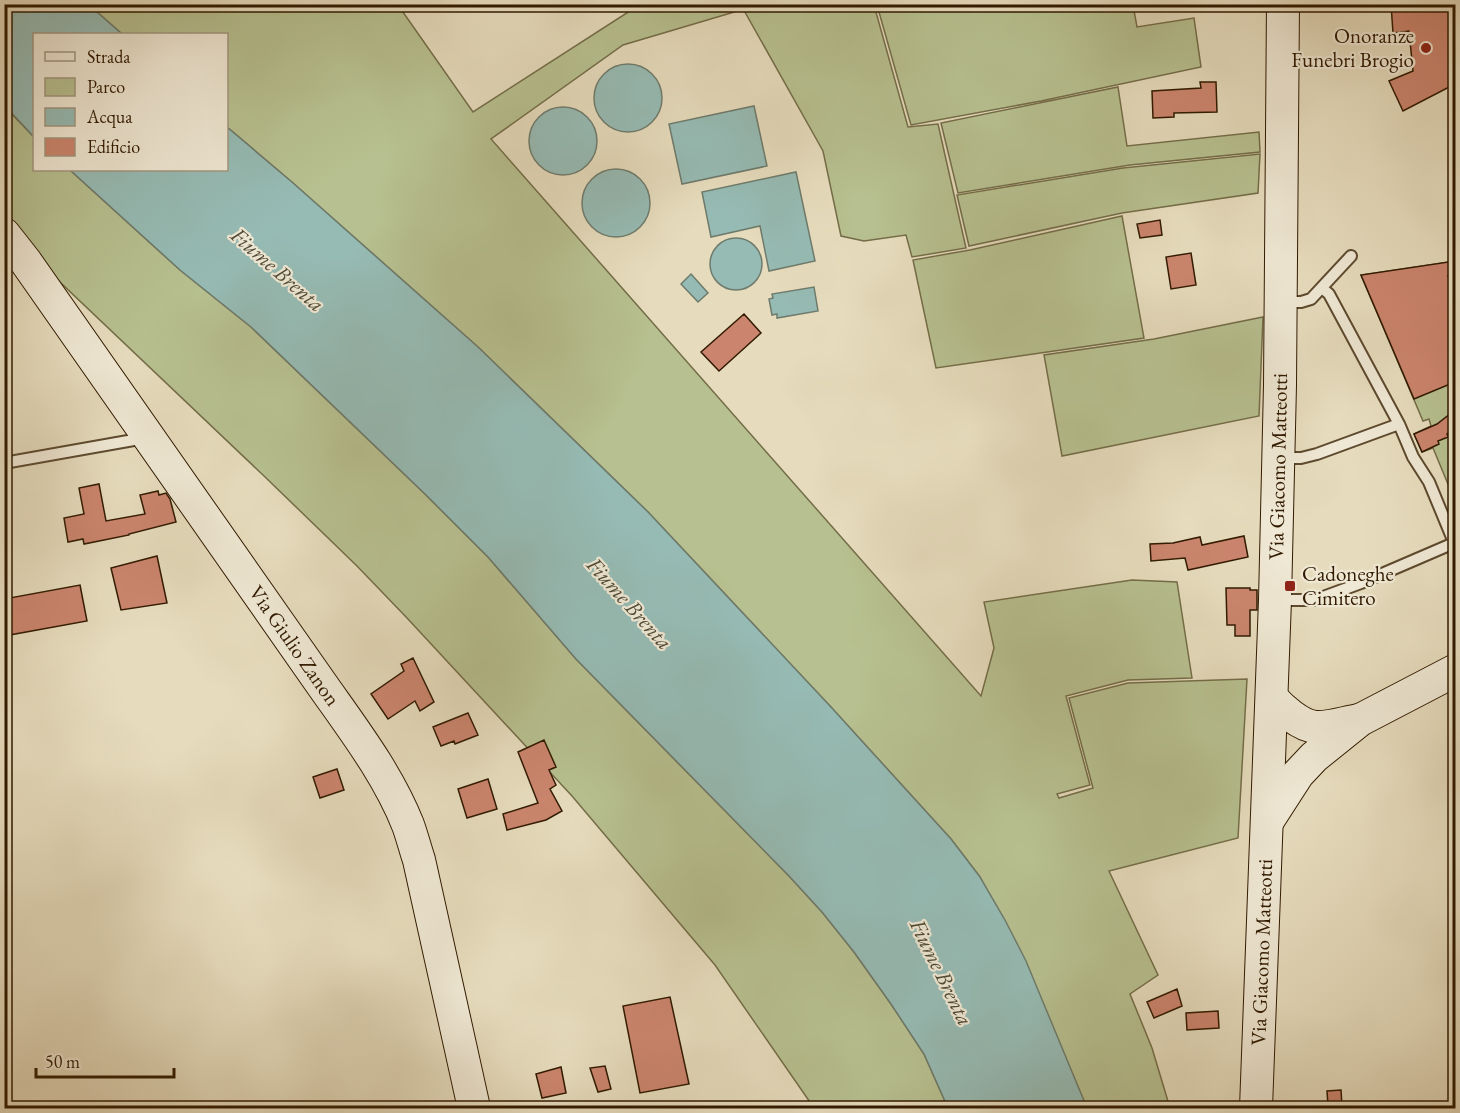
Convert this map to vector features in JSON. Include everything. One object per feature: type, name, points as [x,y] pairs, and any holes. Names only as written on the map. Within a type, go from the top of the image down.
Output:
[{"type":"street","name":"Via Giacomo Matteotti","points":[[1256,1108],[1275,600],[1281,302],[1283,4]]},
{"type":"street","name":"Via Giulio Zanon","points":[[4,234],[26,262],[386,780],[407,824],[419,860],[474,1108]]},
{"type":"street","points":[[1267,823],[1298,774],[1314,757],[1360,720],[1455,670]]},
{"type":"street","points":[[1272,698],[1282,710],[1308,726],[1318,728],[1360,720]]},
{"type":"street","points":[[1308,726],[1281,735],[1270,743],[1281,750],[1314,757]]},
{"type":"lane","points":[[1281,302],[1301,302],[1311,299],[1351,256]]},
{"type":"lane","points":[[1275,600],[1315,600],[1455,545],[1429,482],[1413,457],[1399,424],[1329,294],[1322,288]]},
{"type":"lane","points":[[1278,458],[1301,459],[1399,424]]},
{"type":"lane","points":[[4,463],[148,438]]},
{"type":"green space","points":[[648,4],[739,5],[741,10],[623,45],[491,139],[981,696],[994,648],[984,602],[1132,580],[1177,582],[1192,678],[1128,680],[1066,696],[1090,785],[1057,794],[1059,798],[1093,788],[1069,698],[1128,683],[1247,679],[1238,838],[1109,871],[1158,975],[1130,994],[1152,1048],[1170,1108],[1087,1108],[980,877],[951,839],[648,512],[478,347],[228,128],[228,33],[121,33],[89,5],[398,5],[473,112],[636,7]]},
{"type":"green space","points":[[741,5],[825,5],[827,9],[852,5],[874,5],[908,127],[938,124],[966,248],[912,257],[906,235],[864,241],[841,236],[823,151]]},
{"type":"green space","points":[[877,5],[1133,5],[1137,27],[1194,18],[1201,67],[1041,101],[911,125]]},
{"type":"green space","points":[[1118,87],[1127,146],[1259,132],[1260,152],[1130,165],[958,193],[941,123]]},
{"type":"green space","points":[[4,106],[33,136],[33,171],[71,171],[180,270],[251,327],[488,557],[576,659],[789,876],[854,952],[891,1004],[924,1054],[948,1108],[814,1108],[715,965],[572,796],[357,566],[23,247],[5,224]]},
{"type":"green space","points":[[1260,154],[1258,193],[1122,213],[969,246],[957,195],[1123,168]]},
{"type":"green space","points":[[1122,216],[1144,338],[936,368],[913,260],[970,250]]},
{"type":"green space","points":[[1455,261],[1455,501],[1433,448],[1422,452],[1414,434],[1431,426],[1429,419],[1423,421],[1361,275]]},
{"type":"green space","points":[[1263,317],[1259,416],[1062,456],[1044,355],[1154,339]]},
{"type":"water","points":[[5,4],[89,5],[121,33],[33,33],[33,136],[5,106]]},
{"type":"water","points":[[628,64],[641,67],[652,74],[659,85],[662,98],[659,111],[652,122],[641,129],[628,132],[615,129],[604,122],[597,111],[594,98],[597,85],[604,74],[615,67]]},
{"type":"water","points":[[754,106],[767,166],[682,184],[669,124]]},
{"type":"water","points":[[563,107],[576,110],[587,117],[594,128],[597,141],[594,154],[587,165],[576,172],[563,175],[550,172],[539,165],[532,154],[529,141],[532,128],[539,117],[550,110]]},
{"type":"water","name":"Fiume Brenta","points":[[228,128],[478,347],[648,512],[951,839],[980,877],[1026,961],[1087,1108],[948,1108],[924,1054],[854,952],[822,912],[576,659],[488,557],[425,494],[251,327],[180,270],[71,171],[228,171]]},
{"type":"water","points":[[623,169],[635,175],[644,184],[650,196],[648,216],[640,227],[623,237],[609,237],[592,227],[584,216],[582,196],[592,179],[603,171]]},
{"type":"water","points":[[796,172],[815,261],[769,271],[760,226],[711,237],[702,192]]},
{"type":"water","points":[[736,238],[746,240],[754,246],[760,254],[762,264],[760,274],[754,282],[746,288],[736,290],[726,288],[718,282],[712,274],[710,264],[712,254],[718,246],[726,240]]},
{"type":"water","points":[[691,274],[708,293],[698,302],[681,284]]},
{"type":"water","points":[[814,287],[818,311],[777,318],[777,314],[772,315],[769,299],[773,298],[772,294]]},
{"type":"building","points":[[1391,4],[1455,4],[1455,84],[1403,111],[1389,81],[1413,71],[1409,31],[1393,33]]},
{"type":"building","points":[[1200,82],[1216,82],[1217,112],[1174,113],[1174,117],[1153,118],[1152,91],[1201,88]]},
{"type":"building","points":[[1160,220],[1162,235],[1140,238],[1137,224]]},
{"type":"building","points":[[1191,253],[1196,285],[1171,289],[1166,257]]},
{"type":"building","points":[[1455,261],[1455,275],[1448,276],[1455,293],[1455,382],[1414,399],[1361,275]]},
{"type":"building","points":[[744,314],[761,333],[719,371],[701,352]]},
{"type":"building","points":[[1455,410],[1455,427],[1447,434],[1448,437],[1422,452],[1414,434],[1437,424]]},
{"type":"building","points":[[99,484],[106,521],[145,514],[140,495],[158,491],[159,495],[166,493],[170,499],[176,522],[84,544],[83,539],[68,542],[64,518],[84,514],[79,488]]},
{"type":"building","points":[[1244,536],[1248,557],[1188,570],[1185,558],[1151,561],[1150,544],[1173,543],[1200,537],[1202,545]]},
{"type":"building","points":[[157,556],[167,603],[121,610],[111,568]]},
{"type":"building","points":[[80,585],[87,621],[4,636],[4,599]]},
{"type":"building","points":[[1226,588],[1257,590],[1257,610],[1250,610],[1250,636],[1235,636],[1235,625],[1227,625]]},
{"type":"building","points":[[413,658],[434,702],[420,711],[415,701],[388,719],[371,694],[404,671],[401,664]]},
{"type":"building","points":[[468,713],[478,735],[455,744],[454,741],[441,746],[433,727]]},
{"type":"building","points":[[544,740],[556,767],[549,770],[556,785],[550,789],[562,811],[546,820],[507,830],[503,814],[538,803],[518,752]]},
{"type":"building","points":[[337,769],[344,790],[320,798],[313,777]]},
{"type":"building","points":[[488,779],[497,809],[467,818],[458,789]]},
{"type":"building","points":[[1177,989],[1182,1006],[1154,1018],[1147,1002]]},
{"type":"building","points":[[670,997],[689,1084],[640,1093],[623,1006]]},
{"type":"building","points":[[1218,1011],[1219,1028],[1187,1030],[1186,1013]]},
{"type":"building","points":[[605,1066],[611,1089],[598,1092],[590,1068]]},
{"type":"building","points":[[561,1067],[566,1093],[542,1098],[536,1074]]},
{"type":"building","points":[[1341,1090],[1342,1106],[1328,1106],[1327,1091]]},
{"type":"place","name":"Onoranze Funebri Brogio","points":[[1426,48]]},
{"type":"place","name":"Cadoneghe Cimitero","points":[[1290,586]]}]
